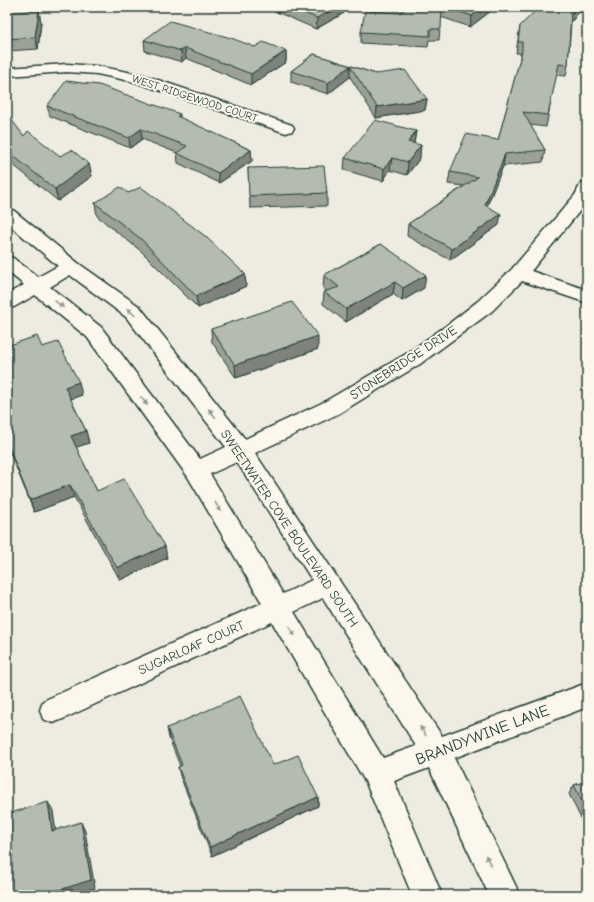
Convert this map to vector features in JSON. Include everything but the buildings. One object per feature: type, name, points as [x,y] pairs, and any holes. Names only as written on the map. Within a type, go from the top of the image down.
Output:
[{"type":"street","name":"WEST RIDGEWOOD COURT","points":[[7,72],[67,68],[97,70],[138,78],[286,128]]},
{"type":"street","name":"STONEBRIDGE DRIVE","points":[[196,471],[331,408],[413,358],[453,331],[485,306],[520,273],[583,196],[587,187]]},
{"type":"street","name":"SWEETWATER COVE BOULEVARD SOUTH","points":[[7,214],[72,267],[133,312],[241,450],[329,584],[436,752],[505,895]]},
{"type":"street","points":[[7,262],[94,332],[196,471],[377,774],[427,895]]},
{"type":"street","points":[[7,302],[72,267]]},
{"type":"street","points":[[520,273],[587,297]]},
{"type":"street","name":"SUGARLOAF COURT","points":[[53,710],[329,584]]},
{"type":"street","name":"BRANDYWINE LANE","points":[[377,774],[587,695]]}]
